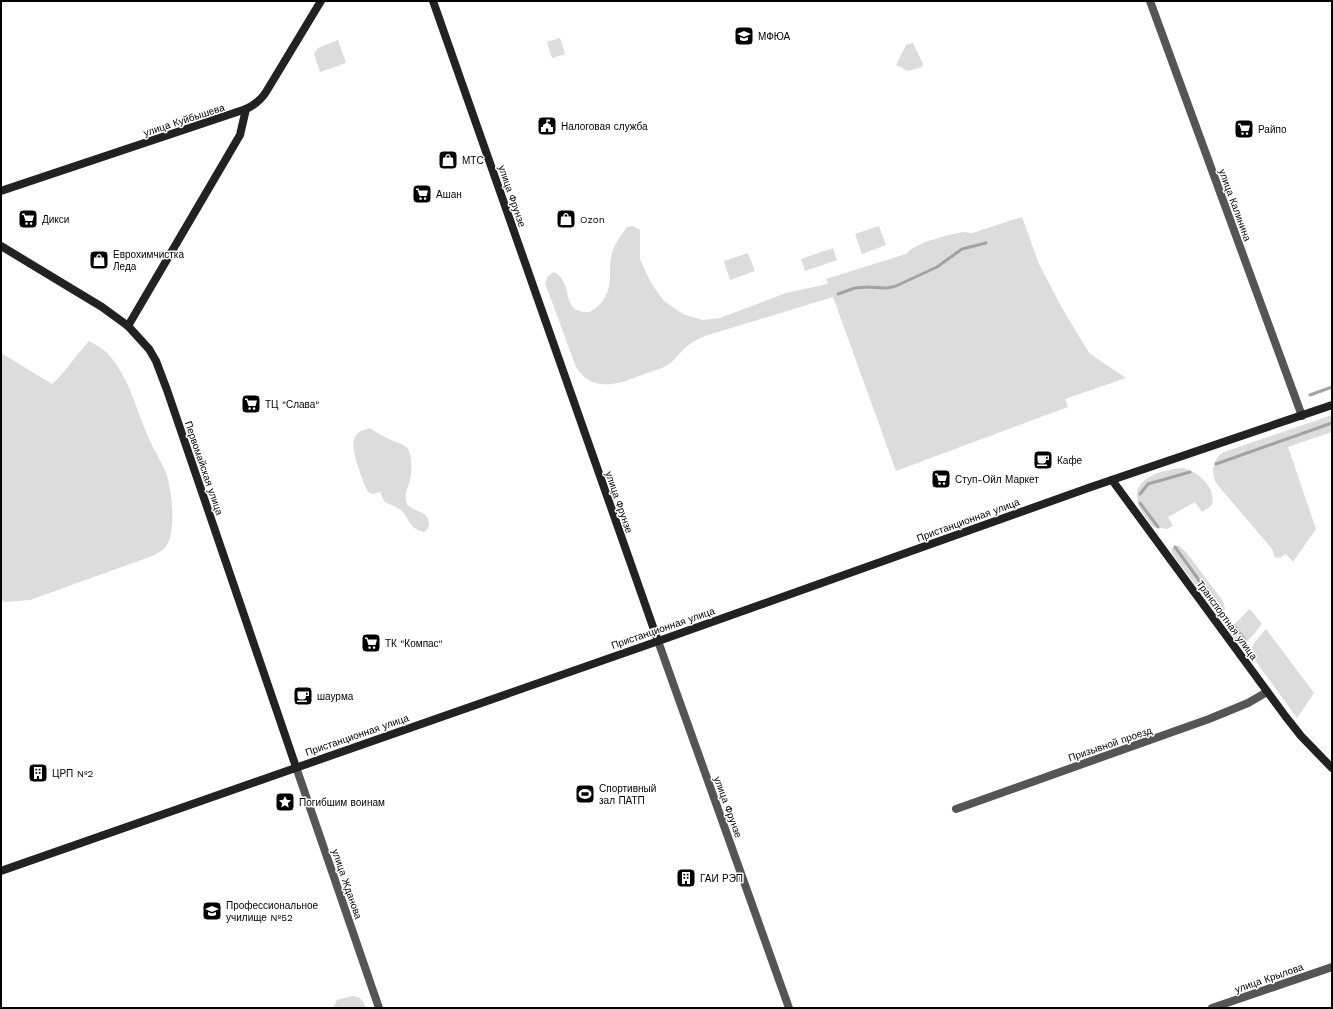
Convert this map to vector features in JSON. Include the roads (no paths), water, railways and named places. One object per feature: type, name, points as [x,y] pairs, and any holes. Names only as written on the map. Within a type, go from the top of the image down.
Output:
[{"type":"main road","name":"улица Куйбышева","points":[[1,191],[246,110],[258,102],[266,92],[321,1]]},
{"type":"main road","name":"улица Фрунзе","points":[[433,1],[658,641]]},
{"type":"main road","points":[[128,326],[240,135],[246,110]]},
{"type":"main road","name":"Первомайская улица","points":[[1,246],[102,307],[128,326],[149,349],[160,371],[296,767]]},
{"type":"main road","name":"Пристанционная улица","points":[[1,871],[1112,480],[1332,405]]},
{"type":"main road","name":"Транспортная улица","points":[[1112,480],[1301,736],[1332,768]]},
{"type":"street","name":"улица Калинина","points":[[1150,1],[1302,416]]},
{"type":"street","name":"улица Фрунзе","points":[[658,641],[789,1008]]},
{"type":"street","name":"Призывной проезд","points":[[956,809],[1209,719],[1248,703],[1268,692]]},
{"type":"street","name":"улица Жданова","points":[[296,767],[379,1008]]},
{"type":"street","name":"улица Крылова","points":[[1212,1008],[1332,968]]},
{"type":"waterway","points":[[838,294],[855,288],[887,288],[896,286],[937,267],[962,249],[986,243]]},
{"type":"waterway","points":[[1310,395],[1332,387]]},
{"type":"waterway","points":[[1216,464],[1332,423]]},
{"type":"waterway","points":[[1140,494],[1148,484],[1190,472]]},
{"type":"waterway","points":[[1140,503],[1158,527]]},
{"type":"waterway","points":[[1175,547],[1222,612]]},
{"type":"waterway","points":[[1234,626],[1245,640]]},
{"type":"place","name":"МФЮА","points":[[744,36]]},
{"type":"place","name":"Налоговая служба","points":[[547,126]]},
{"type":"place","name":"Райпо","points":[[1244,129]]},
{"type":"place","name":"МТС","points":[[448,160]]},
{"type":"place","name":"Ашан","points":[[422,194]]},
{"type":"place","name":"Дикси","points":[[28,219]]},
{"type":"place","name":"Ozon","points":[[566,219]]},
{"type":"place","name":"Еврохимчистка Леда","points":[[99,260]]},
{"type":"place","name":"ТЦ \"Слава\"","points":[[251,404]]},
{"type":"place","name":"Кафе","points":[[1043,460]]},
{"type":"place","name":"Ступ-Ойл Маркет","points":[[941,479]]},
{"type":"place","name":"ТК \"Компас\"","points":[[371,643]]},
{"type":"place","name":"шаурма","points":[[303,696]]},
{"type":"place","name":"ЦРП №2","points":[[38,773]]},
{"type":"place","name":"Спортивный зал ПАТП","points":[[585,794]]},
{"type":"place","name":"Погибшим воинам","points":[[285,802]]},
{"type":"place","name":"ГАИ РЭП","points":[[686,878]]},
{"type":"place","name":"Профессиональное училище №52","points":[[212,911]]}]
